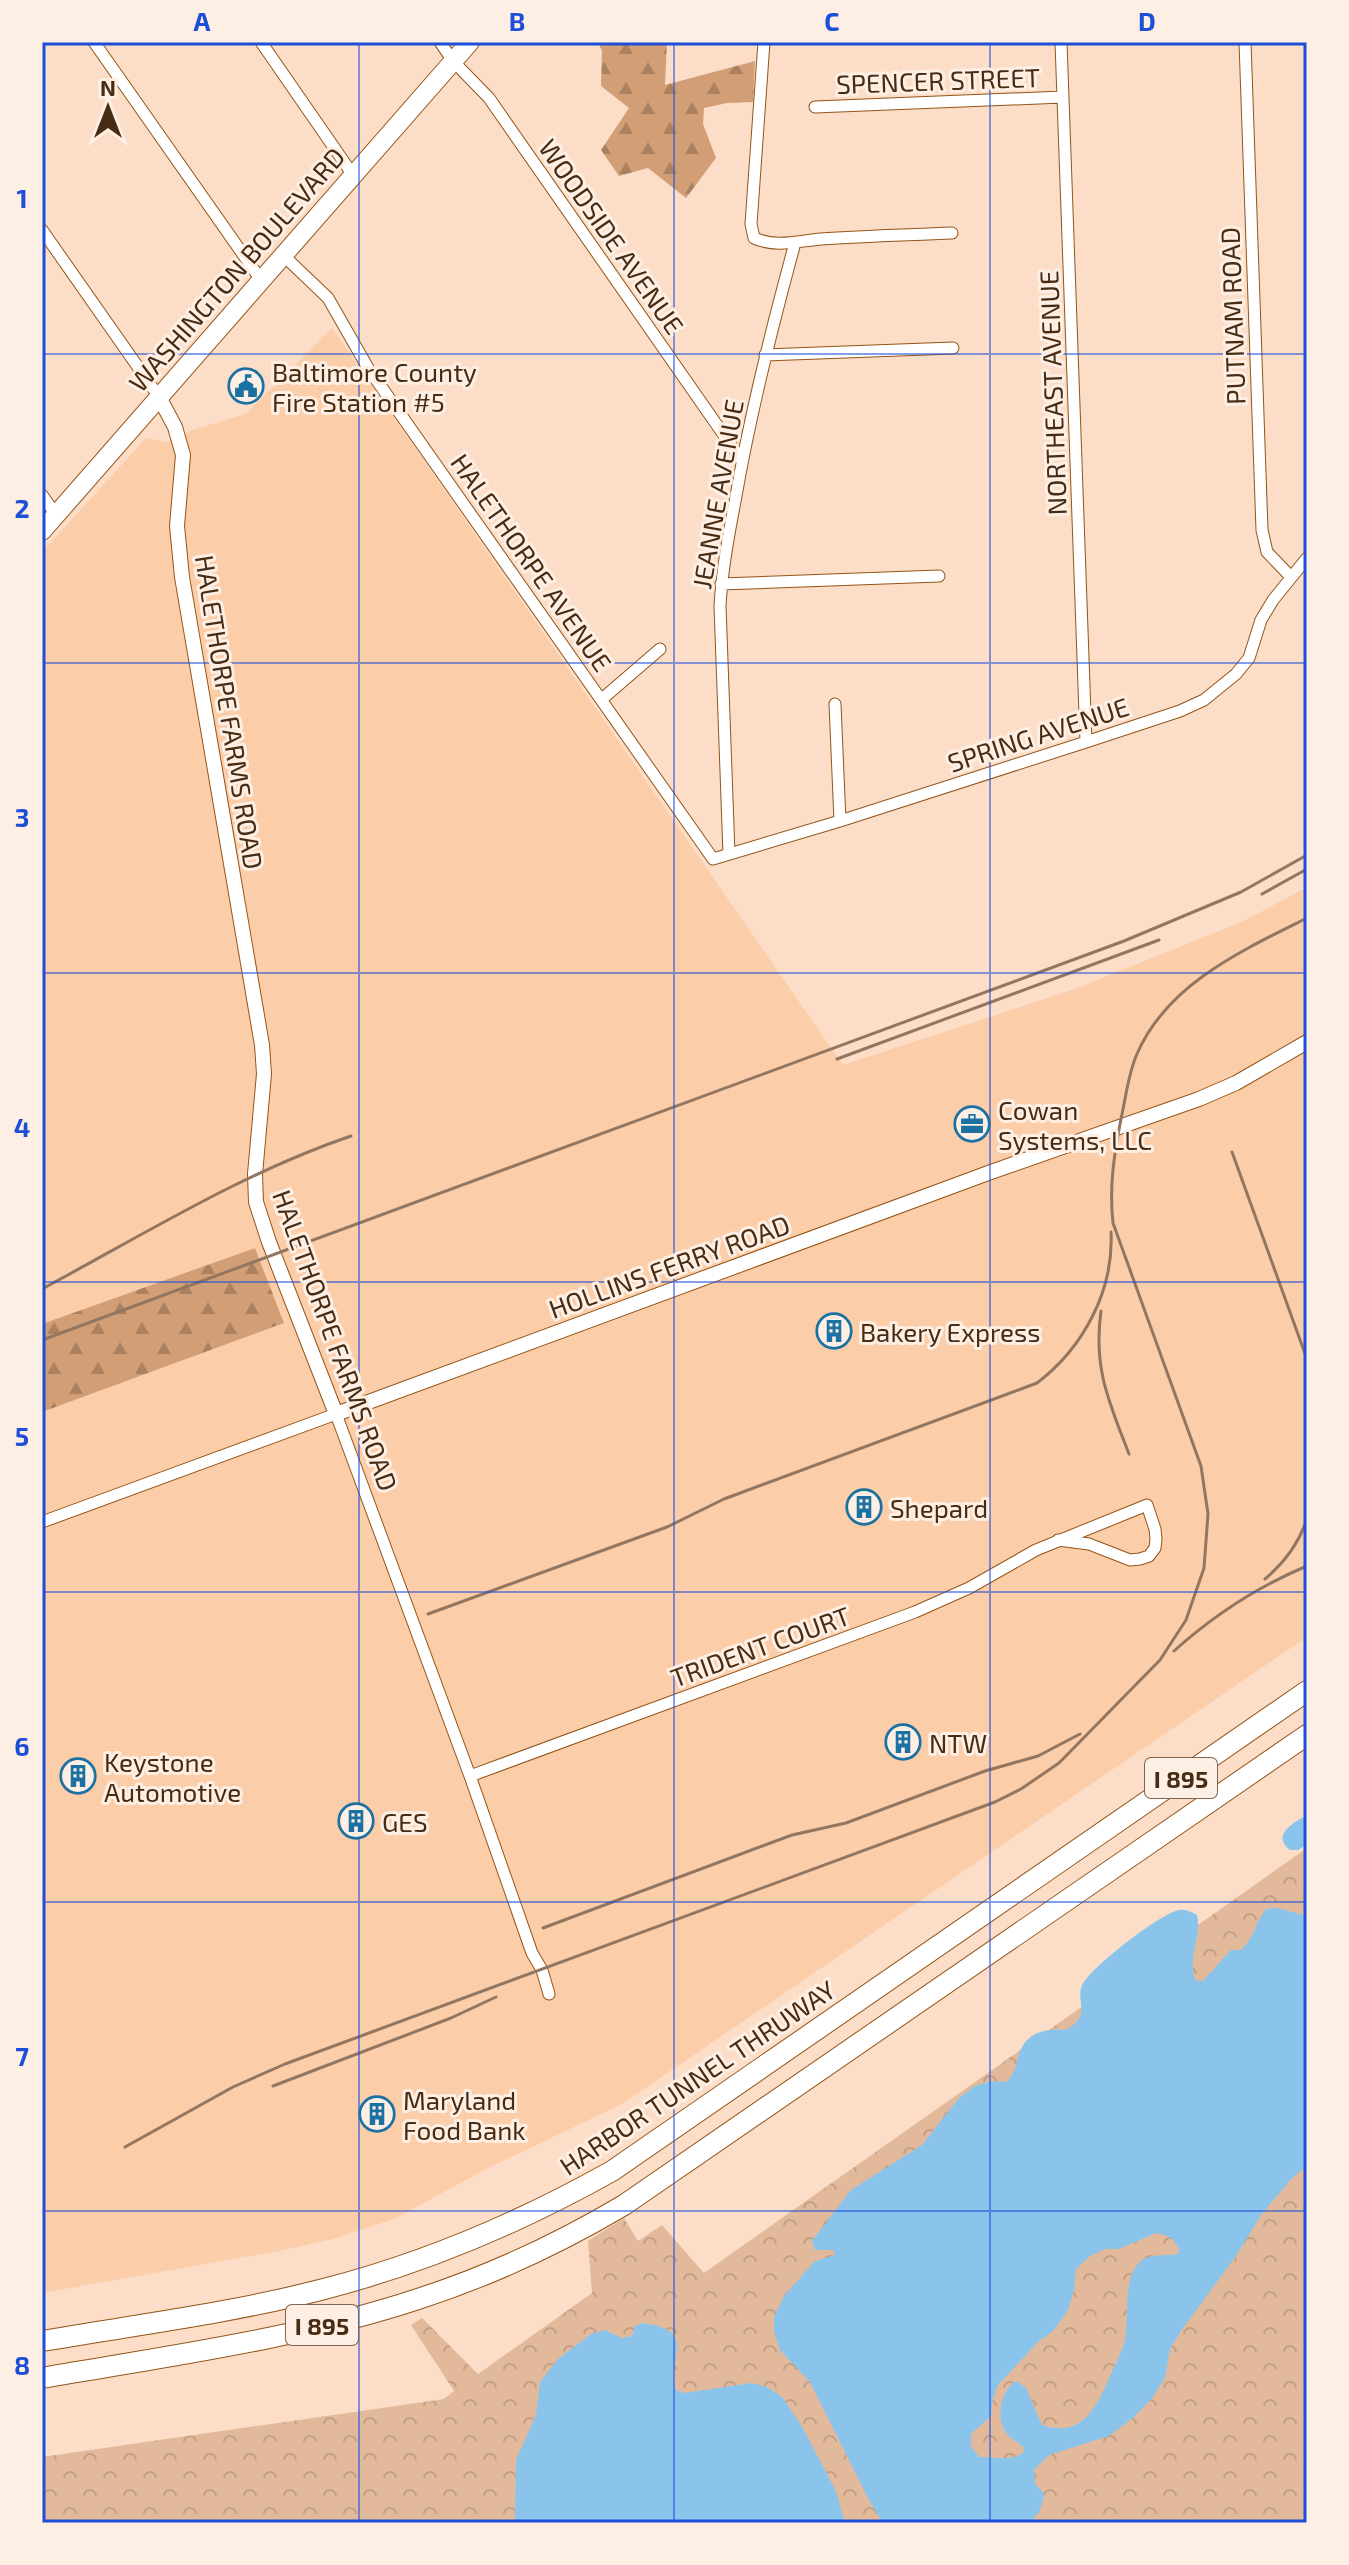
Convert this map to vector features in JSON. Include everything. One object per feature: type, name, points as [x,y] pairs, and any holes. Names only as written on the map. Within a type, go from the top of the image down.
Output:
[{"type":"highway","name":"HARBOR TUNNEL THRUWAY","points":[[42,2341],[323,2289],[429,2257],[574,2192],[612,2171],[1307,1691]]},
{"type":"highway","name":"I 895","points":[[42,2378],[273,2337],[366,2314],[419,2299],[480,2276],[588,2226],[624,2205],[1307,1735]]},
{"type":"main road","name":"WASHINGTON BOULEVARD","points":[[42,531],[470,42]]},
{"type":"street","points":[[94,42],[261,280]]},
{"type":"street","points":[[261,42],[353,175]]},
{"type":"street","name":"WOODSIDE AVENUE","points":[[440,42],[453,61],[489,98],[742,461]]},
{"type":"street","points":[[764,42],[751,224],[754,238],[769,243],[795,243],[820,239],[952,233]]},
{"type":"street","name":"NORTHEAST AVENUE","points":[[1061,42],[1086,742]]},
{"type":"street","name":"PUTNAM ROAD","points":[[1245,42],[1262,530],[1267,552],[1291,577]]},
{"type":"street","name":"SPENCER STREET","points":[[815,107],[1063,97]]},
{"type":"street","points":[[42,230],[159,397]]},
{"type":"street","name":"JEANNE AVENUE","points":[[729,854],[721,584],[742,461],[765,355],[795,243]]},
{"type":"street","name":"HALETHORPE AVENUE","points":[[283,255],[328,298],[368,368],[713,859]]},
{"type":"street","points":[[765,355],[953,348]]},
{"type":"street","name":"HALETHORPE FARMS ROAD","points":[[159,397],[175,427],[183,455],[177,526],[182,577],[262,1045],[264,1074],[255,1174],[256,1202],[549,1994]]},
{"type":"street","points":[[42,495],[56,515]]},
{"type":"street","name":"SPRING AVENUE","points":[[713,859],[1086,742],[1204,700],[1236,674],[1249,658],[1261,620],[1307,558]]},
{"type":"street","points":[[721,584],[939,576]]},
{"type":"street","points":[[602,699],[660,649]]},
{"type":"street","points":[[835,704],[840,821]]},
{"type":"street","name":"HOLLINS FERRY ROAD","points":[[42,1522],[991,1172],[1199,1099],[1236,1083],[1307,1042]]},
{"type":"street","name":"TRIDENT COURT","points":[[470,1776],[915,1612],[969,1588],[1058,1540],[1147,1505],[1156,1539],[1155,1548],[1149,1556],[1130,1560],[1089,1544],[1058,1540]]},
{"type":"shaded area","points":[[332,328],[843,1065],[1075,989],[1244,921],[1307,887],[1307,1637],[622,2104],[488,2168],[394,2219],[333,2239],[42,2293],[42,1412],[284,1322],[255,1248],[42,1324],[42,552],[146,438],[167,442],[192,430],[246,414]]},
{"type":"green space","points":[[598,42],[667,42],[665,85],[755,61],[753,102],[704,108],[703,124],[716,158],[686,198],[648,168],[619,176],[601,150],[629,108],[601,86],[602,51]]},
{"type":"green space","points":[[255,1248],[284,1323],[42,1412],[42,1324]]},
{"type":"green space","points":[[1307,1848],[1307,2523],[42,2523],[42,2457],[444,2399],[454,2391],[411,2325],[422,2318],[478,2374],[592,2293],[588,2241],[624,2218],[638,2241],[662,2225],[704,2273]]},
{"type":"water","points":[[1307,1815],[1307,1844],[1298,1850],[1290,1850],[1285,1845],[1283,1834]]},
{"type":"water","points":[[1278,1908],[1307,1916],[1307,2166],[1292,2178],[1261,2215],[1236,2256],[1183,2328],[1170,2349],[1165,2378],[1152,2398],[1109,2436],[1049,2455],[1034,2470],[1035,2484],[1044,2493],[1040,2510],[1032,2520],[1028,2523],[883,2523],[810,2382],[780,2350],[774,2331],[774,2317],[784,2296],[815,2261],[835,2255],[833,2250],[815,2250],[812,2241],[851,2190],[922,2145],[959,2098],[975,2086],[991,2081],[1006,2082],[1013,2073],[1022,2047],[1032,2036],[1044,2031],[1066,2030],[1075,2024],[1081,2012],[1080,1994],[1084,1982],[1143,1930],[1179,1910],[1197,1915],[1193,1971],[1195,1980],[1203,1981],[1231,1950],[1241,1950],[1246,1945],[1266,1909]],"holes":[[[1156,2233],[1174,2241],[1179,2253],[1148,2257],[1134,2270],[1129,2288],[1124,2344],[1100,2397],[1087,2417],[1068,2427],[1042,2425],[1026,2388],[1017,2381],[1004,2395],[1001,2416],[1005,2432],[1024,2448],[1023,2453],[1008,2458],[979,2457],[971,2446],[971,2434],[991,2416],[998,2385],[1038,2342],[1054,2330],[1068,2310],[1076,2269],[1090,2256],[1105,2249],[1119,2249]]]},
{"type":"water","points":[[642,2323],[671,2332],[676,2339],[676,2390],[685,2393],[751,2383],[767,2387],[782,2397],[800,2423],[836,2491],[844,2520],[850,2523],[515,2523],[516,2460],[536,2415],[540,2382],[557,2360],[591,2334],[605,2330],[622,2338],[632,2336],[635,2326]]},
{"type":"railway","points":[[42,1340],[1124,941],[1241,892],[1307,855]]},
{"type":"railway","points":[[1262,894],[1307,869]]},
{"type":"railway","points":[[125,2147],[233,2087],[285,2064],[995,1802],[1021,1789],[1059,1763],[1160,1660],[1186,1620],[1204,1568],[1208,1514],[1201,1466],[1113,1223],[1116,1145],[1131,1070],[1150,1029],[1167,1008],[1209,972],[1307,918]]},
{"type":"railway","points":[[837,1059],[1159,940]]},
{"type":"railway","points":[[42,1289],[232,1186],[351,1136]]},
{"type":"railway","points":[[1232,1152],[1307,1359]]},
{"type":"railway","points":[[428,1614],[667,1527],[724,1499],[1037,1383],[1068,1353],[1092,1316],[1107,1276],[1111,1232]]},
{"type":"railway","points":[[1101,1311],[1099,1350],[1104,1384],[1129,1454]]},
{"type":"railway","points":[[1265,1579],[1290,1552],[1307,1519]]},
{"type":"railway","points":[[1174,1651],[1237,1603],[1307,1566]]},
{"type":"railway","points":[[543,1928],[792,1835],[846,1823],[985,1771],[1038,1756],[1080,1734]]},
{"type":"railway","points":[[273,2086],[451,2018],[496,1997]]},
{"type":"place","name":"Baltimore County Fire Station #5","points":[[246,386]]},
{"type":"place","name":"Cowan Systems, LLC","points":[[972,1124]]},
{"type":"place","name":"Bakery Express","points":[[834,1331]]},
{"type":"place","name":"Shepard","points":[[864,1507]]},
{"type":"place","name":"NTW","points":[[903,1742]]},
{"type":"place","name":"Keystone Automotive","points":[[78,1776]]},
{"type":"place","name":"GES","points":[[356,1821]]},
{"type":"place","name":"Maryland Food Bank","points":[[377,2114]]}]
